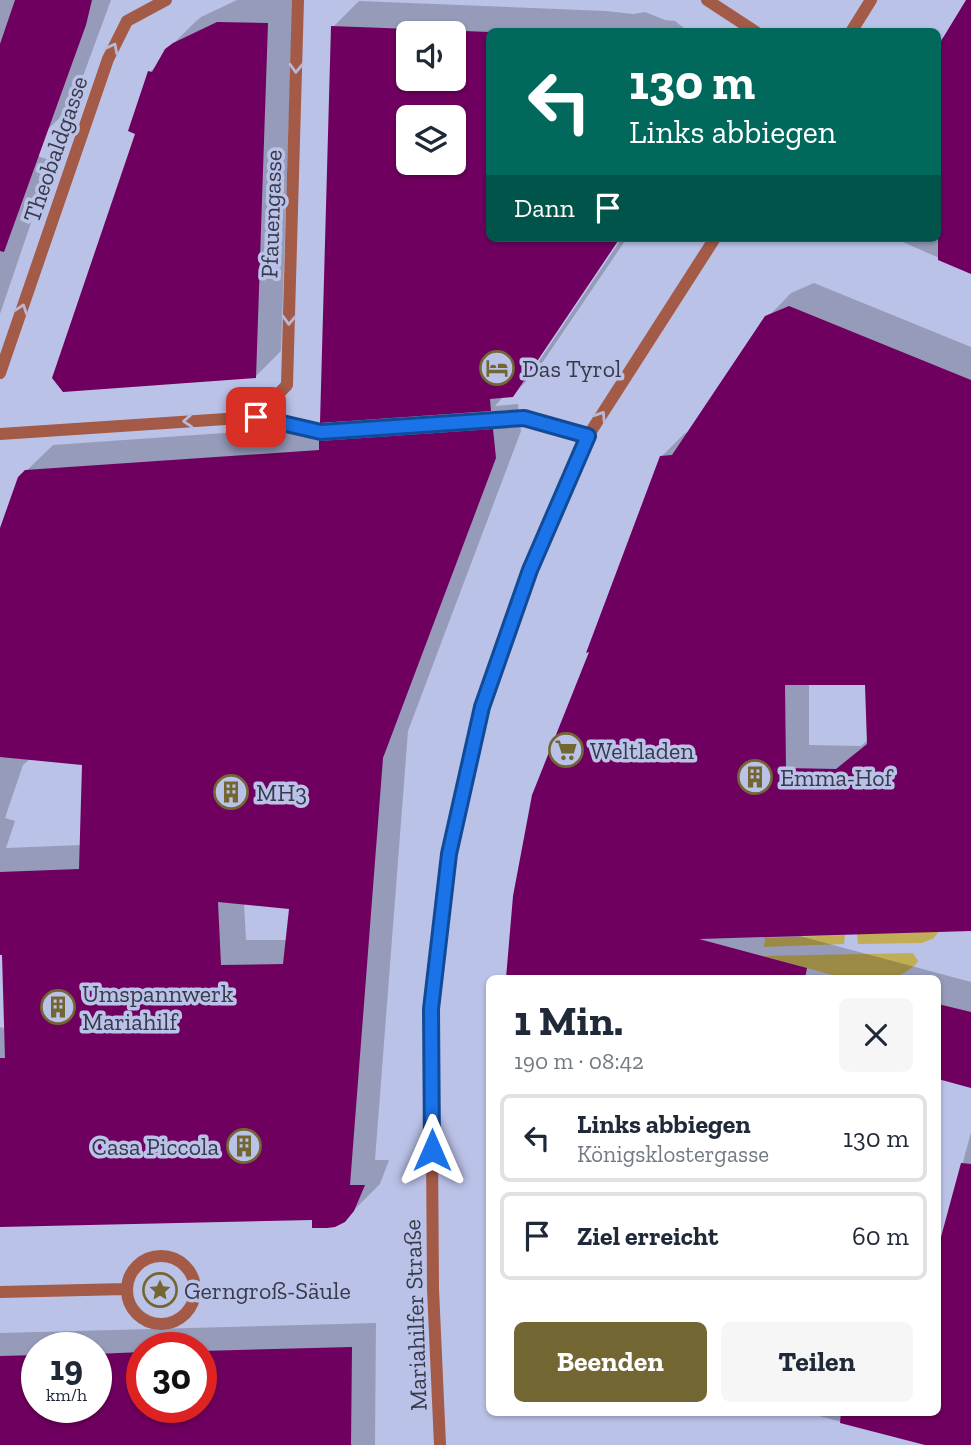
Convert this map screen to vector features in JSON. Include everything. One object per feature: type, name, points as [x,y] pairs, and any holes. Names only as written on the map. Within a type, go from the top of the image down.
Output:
[{"type":"street","name":"Theobaldgasse","points":[[0,373],[108,59],[127,22],[166,0]]},
{"type":"street","name":"Pfauengasse","points":[[256,417],[287,385],[298,0]]},
{"type":"street","points":[[707,0],[750,28]]},
{"type":"street","points":[[853,28],[870,0]]},
{"type":"street","name":"Mariahilfer Straße","points":[[440,1445],[433,1289],[431,1009],[449,854],[482,707],[530,570],[588,436],[712,242]]},
{"type":"street","points":[[0,434],[256,417],[321,432],[524,418],[588,436]]},
{"type":"street","points":[[160,1256],[173,1258],[183,1264],[190,1273],[195,1296],[190,1309],[181,1319],[166,1324],[153,1324],[139,1317],[132,1309],[126,1289],[134,1268],[146,1260],[160,1256]]},
{"type":"street","points":[[0,1292],[126,1289]]},
{"type":"shaded area","points":[[939,931],[934,938],[922,943],[858,944],[857,934]]},
{"type":"shaded area","points":[[845,935],[844,944],[764,947],[765,938]]},
{"type":"shaded area","points":[[913,953],[918,961],[902,975],[833,975],[762,956]]},
{"type":"building","points":[[15,0],[92,0],[86,25],[4,252],[0,251],[0,44]]},
{"type":"building","points":[[966,0],[971,0],[971,274],[938,260],[938,242],[941,242],[941,41]]},
{"type":"building","points":[[217,22],[268,23],[256,378],[63,392],[52,378],[135,134],[128,131],[148,71],[152,72],[165,49],[173,43]]},
{"type":"building","points":[[331,26],[396,28],[396,91],[466,91],[466,31],[486,32],[486,242],[617,242],[513,397],[490,399],[491,411],[320,423]]},
{"type":"building","points":[[789,306],[971,380],[971,931],[699,939],[807,968],[806,975],[506,975],[513,896],[532,795],[589,652],[586,653],[660,456],[672,455],[765,316]],"holes":[[[785,685],[865,685],[867,744],[836,769],[786,768]]]},
{"type":"building","points":[[493,429],[496,458],[383,758],[350,1185],[365,1185],[354,1211],[345,1222],[327,1228],[312,1228],[312,1220],[0,1227],[0,1058],[5,1058],[0,955],[0,872],[79,869],[82,765],[0,757],[0,528],[18,477],[25,470],[319,450],[319,441]],"holes":[[[218,902],[289,909],[283,964],[221,965]]]},
{"type":"building","points":[[941,1005],[971,1012],[971,1088],[941,1080]]},
{"type":"building","points":[[961,1163],[971,1164],[971,1445],[925,1445],[840,1423],[841,1416],[941,1416],[941,1237]]},
{"type":"building","points":[[352,1347],[351,1445],[0,1445],[0,1356],[21,1355],[21,1423],[112,1423],[112,1353],[126,1353],[126,1423],[217,1423],[217,1351]]},
{"type":"place","name":"Das Tyrol","points":[[497,368]]},
{"type":"place","name":"Weltladen","points":[[566,750]]},
{"type":"place","name":"Emma-Hof","points":[[755,777]]},
{"type":"place","name":"MH3","points":[[231,792]]},
{"type":"place","name":"Umspannwerk Mariahilf","points":[[58,1007]]},
{"type":"place","name":"Casa Piccola","points":[[244,1146]]},
{"type":"place","name":"Gerngroß-Säule","points":[[160,1290]]},
{"type":"route","points":[[256,417],[321,432],[524,418],[588,436],[530,570],[482,707],[449,854],[431,1009],[432,1150]]}]
